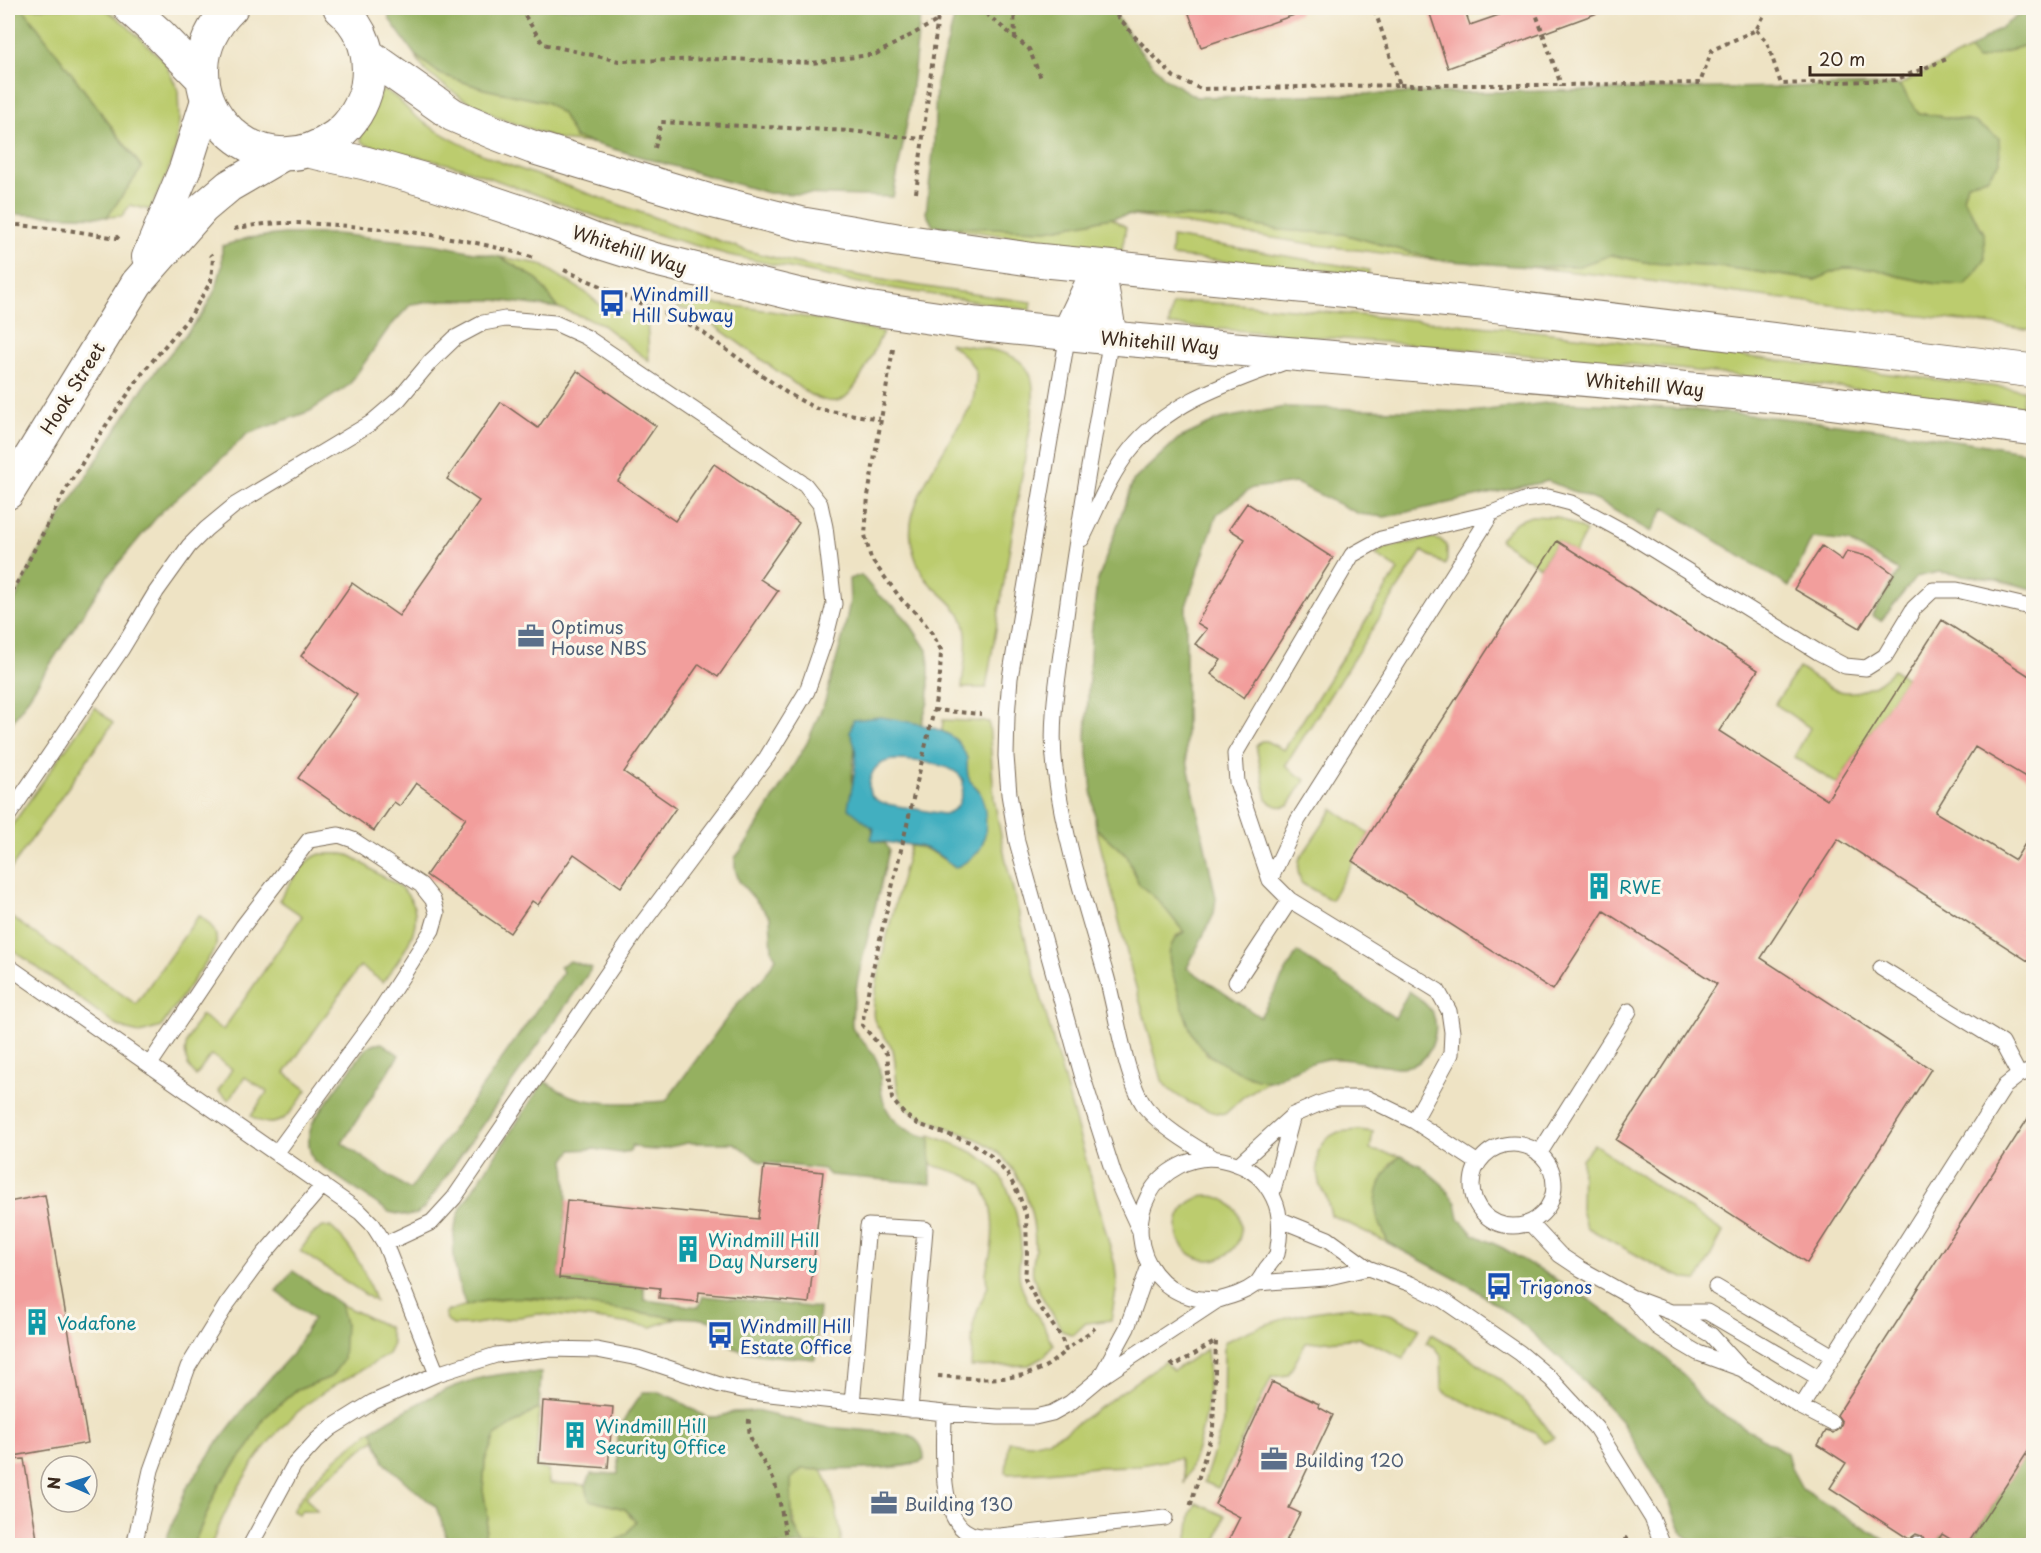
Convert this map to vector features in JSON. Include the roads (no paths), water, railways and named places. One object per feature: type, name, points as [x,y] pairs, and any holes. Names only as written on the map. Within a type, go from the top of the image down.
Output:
[{"type":"main road","points":[[130,8],[160,35],[205,89]]},
{"type":"main road","points":[[205,89],[203,58],[208,37],[219,19],[231,8]]},
{"type":"main road","points":[[296,152],[327,143],[344,131],[365,96],[369,75],[368,55],[363,37],[348,12]]},
{"type":"main road","points":[[368,55],[453,115],[532,147],[707,200],[803,224],[897,240],[1100,267],[1482,304],[2034,371]]},
{"type":"main road","name":"Whitehill Way","points":[[205,89],[217,118],[235,137],[258,149],[296,152],[365,163],[425,180],[653,259],[722,277],[860,307],[976,324],[1111,338],[1796,398],[2034,429]]},
{"type":"street","name":"Hook Street","points":[[180,234],[185,170],[205,89]]},
{"type":"street","name":"Hook Street","points":[[8,493],[137,283],[203,208],[229,186],[296,152]]},
{"type":"street","points":[[1068,333],[1100,267]]},
{"type":"street","points":[[1100,267],[1111,338]]},
{"type":"lane","points":[[8,816],[189,546],[235,505],[371,423],[399,399],[454,338],[483,323],[505,319],[555,323],[586,337],[805,485],[820,504],[834,604],[826,636],[807,691],[767,757],[638,929],[454,1198],[432,1222],[415,1232],[385,1244]]},
{"type":"lane","points":[[1068,333],[1010,678],[1006,716],[1009,794],[1017,842],[1080,1067],[1114,1175],[1139,1229]]},
{"type":"lane","points":[[250,1545],[294,1465],[331,1428],[373,1402],[437,1374],[496,1355],[549,1349],[597,1350],[638,1359],[720,1385],[752,1392],[998,1418],[1035,1417],[1052,1413],[1070,1403],[1100,1378],[1218,1300],[1239,1294],[1257,1282],[1277,1253],[1281,1221],[1272,1194],[1260,1177],[1239,1164],[1212,1157],[1177,1135],[1146,1108],[1132,1081],[1112,994],[1080,885],[1064,819],[1055,767],[1053,718],[1074,557],[1111,338]]},
{"type":"lane","points":[[1074,557],[1100,502],[1124,459],[1153,427],[1181,406],[1209,391],[1302,355]]},
{"type":"lane","points":[[1414,1121],[1451,1054],[1452,1032],[1449,1011],[1438,991],[1290,900],[1270,880],[1237,782],[1235,753],[1352,555],[1381,539],[1492,513],[1524,501],[1548,497],[1571,503],[1628,534],[1818,652],[1845,666],[1866,668],[1886,656],[1914,608],[1934,590],[1957,590],[2034,608]]},
{"type":"lane","points":[[1270,880],[1298,820],[1492,513]]},
{"type":"lane","points":[[150,1064],[243,926],[309,840],[339,835],[353,840],[421,885],[433,900],[437,913],[432,930],[376,1017],[277,1152]]},
{"type":"lane","points":[[1236,982],[1290,900]]},
{"type":"lane","points":[[8,966],[360,1212],[373,1225],[385,1244],[437,1374]]},
{"type":"lane","points":[[1805,1400],[2005,1086],[2026,1073],[2002,1043],[1881,968]]},
{"type":"lane","points":[[1539,1154],[1629,1011]]},
{"type":"lane","points":[[1239,1164],[1293,1115],[1320,1102],[1337,1098],[1367,1098],[1414,1121],[1478,1163]]},
{"type":"lane","points":[[1272,1194],[1293,1115]]},
{"type":"lane","points":[[1513,1144],[1527,1147],[1539,1154],[1548,1164],[1553,1177],[1554,1190],[1545,1209],[1530,1223],[1518,1226],[1504,1226],[1492,1221],[1482,1212],[1471,1189],[1478,1163],[1487,1153],[1500,1146],[1513,1144]]},
{"type":"lane","points":[[1212,1157],[1189,1161],[1166,1172],[1151,1188],[1143,1205],[1139,1229],[1140,1242],[1149,1266],[1166,1285],[1191,1298],[1218,1300]]},
{"type":"lane","points":[[134,1545],[151,1470],[188,1367],[227,1304],[264,1254],[324,1185]]},
{"type":"lane","points":[[1281,1221],[1328,1239],[1368,1268],[1411,1284],[1443,1300],[1520,1353],[1551,1378],[1596,1428],[1652,1518],[1663,1545]]},
{"type":"lane","points":[[1530,1223],[1560,1255],[1631,1298],[1671,1312],[1711,1335],[1742,1369]]},
{"type":"lane","points":[[852,1404],[868,1226],[925,1229],[910,1410]]},
{"type":"lane","points":[[1100,1378],[1127,1328],[1149,1266]]},
{"type":"lane","points":[[1257,1282],[1325,1278],[1368,1268]]},
{"type":"lane","points":[[1716,1287],[1833,1356]]},
{"type":"lane","points":[[1631,1298],[1657,1327],[1681,1343],[1698,1353],[1742,1369],[1805,1400],[1832,1423]]},
{"type":"lane","points":[[1671,1312],[1707,1312],[1819,1378]]},
{"type":"lane","points":[[944,1413],[946,1492],[953,1517],[964,1531],[980,1537],[1000,1536],[1165,1518]]},
{"type":"water","points":[[881,717],[910,722],[941,731],[958,742],[966,755],[970,781],[978,789],[984,807],[984,839],[982,846],[973,857],[955,868],[929,849],[871,839],[874,829],[848,808],[856,760],[854,741],[850,733],[853,720]],"holes":[[[894,760],[922,762],[952,770],[963,781],[959,803],[952,811],[944,814],[878,801],[871,794],[869,782],[878,765]]]},
{"type":"place","name":"Windmill Hill Subway","points":[[612,303]]},
{"type":"place","name":"Optimus House NBS","points":[[531,636]]},
{"type":"place","name":"RWE","points":[[1599,886]]},
{"type":"place","name":"Windmill Hill Day Nursery","points":[[688,1249]]},
{"type":"place","name":"Trigonos","points":[[1499,1286]]},
{"type":"place","name":"Vodafone","points":[[37,1322]]},
{"type":"place","name":"Windmill Hill Estate Office","points":[[720,1335]]},
{"type":"place","name":"Windmill Hill Security Office","points":[[575,1435]]},
{"type":"place","name":"Building 120","points":[[1274,1459]]},
{"type":"place","name":"Building 130","points":[[884,1503]]}]
